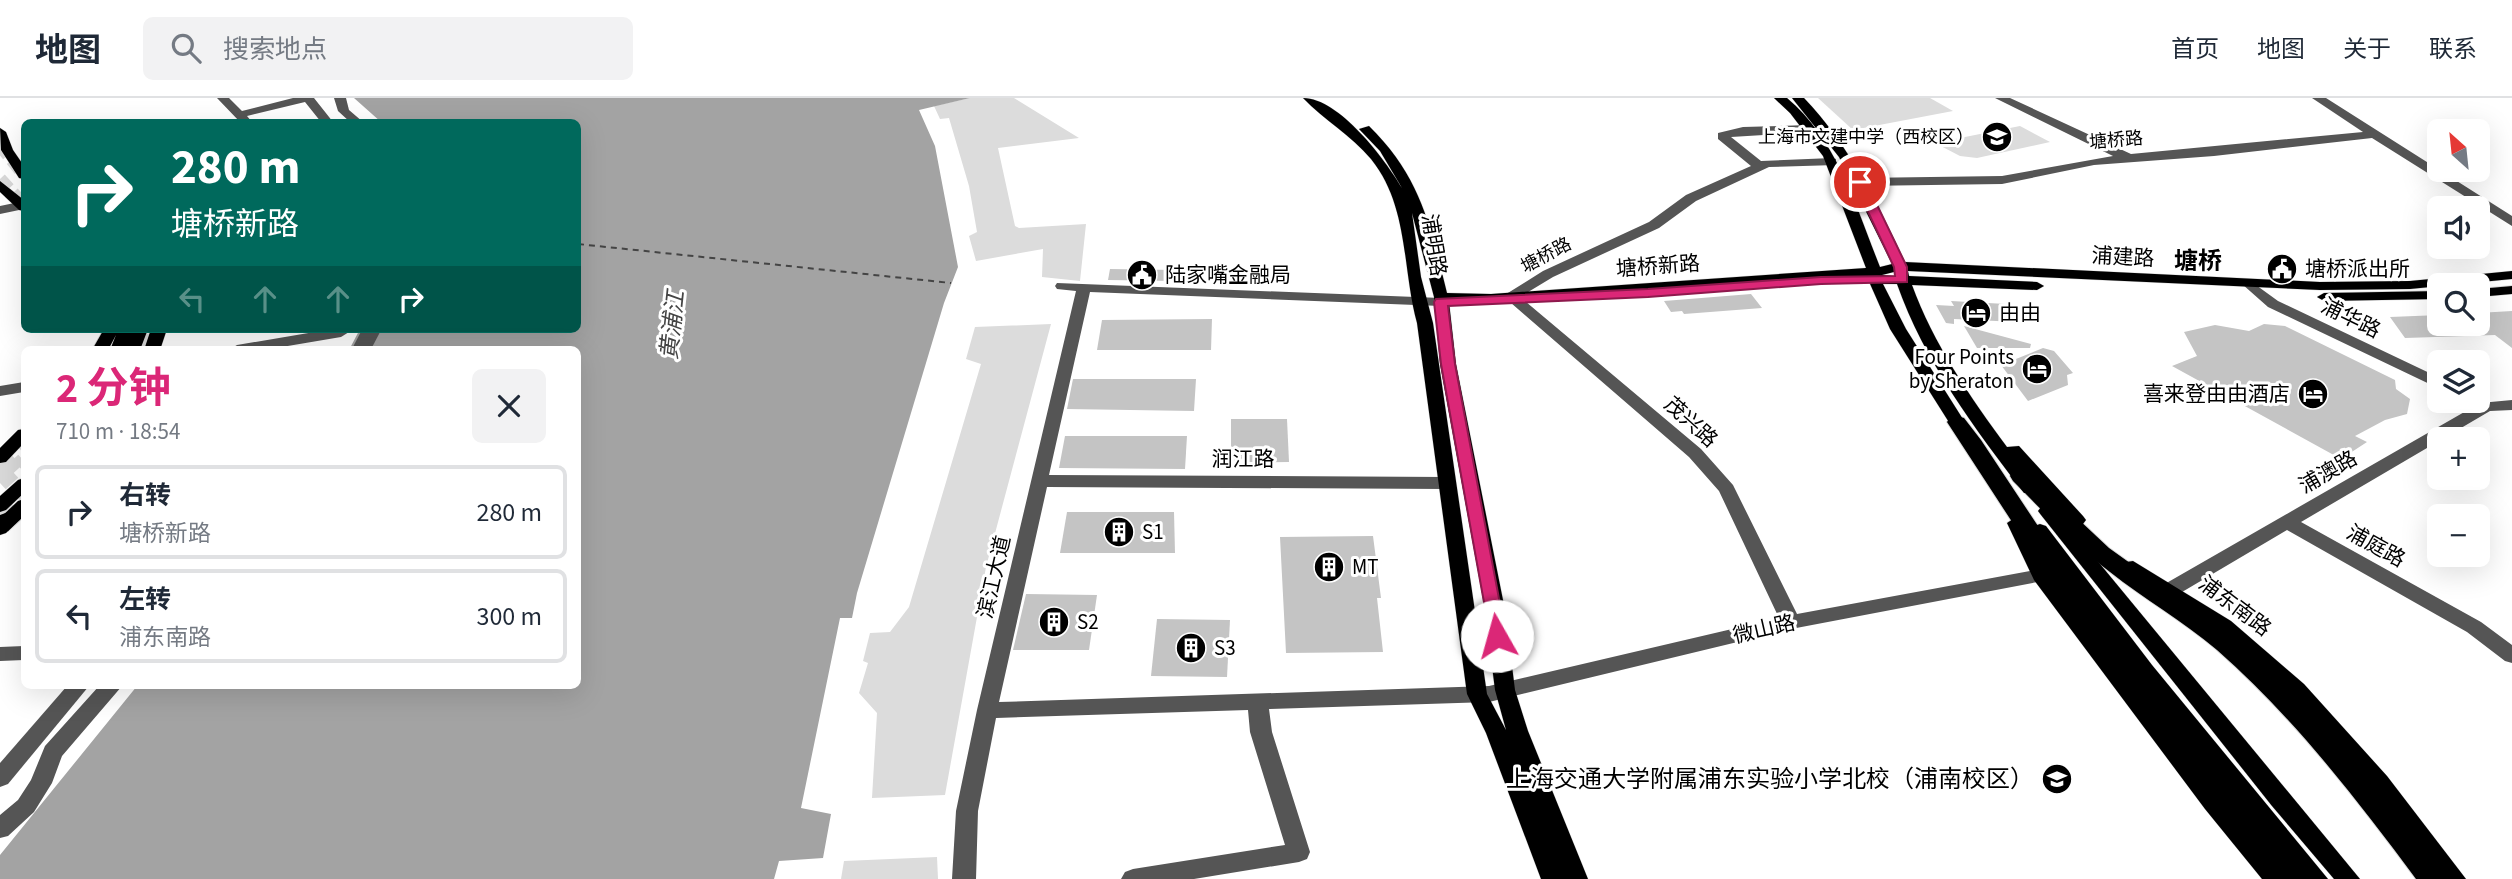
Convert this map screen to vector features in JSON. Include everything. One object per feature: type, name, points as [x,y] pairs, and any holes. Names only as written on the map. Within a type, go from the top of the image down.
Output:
[{"type":"highway","points":[[1957,422],[2067,588],[2175,731],[2294,879]]},
{"type":"highway","points":[[2020,476],[2107,558],[2223,642],[2253,668],[2321,739],[2432,879]]},
{"type":"main road","name":"浦明路","points":[[1309,98],[1348,127],[1385,171],[1404,207],[1418,299],[1425,323],[1446,483],[1466,603],[1490,693],[1497,733],[1553,879]]},
{"type":"main road","name":"浦明路","points":[[1327,98],[1359,123],[1384,148],[1405,178],[1423,223],[1441,299],[1448,364],[1494,610],[1490,693],[1517,732],[1576,879]]},
{"type":"main road","points":[[1780,98],[1809,129],[1832,162],[1874,276],[1898,329],[2010,510],[2041,575],[2213,803],[2276,879]]},
{"type":"main road","name":"浦东南路","points":[[1798,98],[1821,121],[1849,159],[1902,273],[1920,320],[1963,397],[2020,476],[2137,625],[2348,879]]},
{"type":"main road","points":[[0,132],[21,170]]},
{"type":"main road","points":[[0,185],[21,204]]},
{"type":"main road","name":"塘桥新路","points":[[1441,299],[1511,298],[1902,273]]},
{"type":"main road","name":"浦建路","points":[[1902,273],[2254,289],[2352,298],[2427,295]]},
{"type":"main road","name":"浦建路","points":[[2254,289],[2410,285],[2512,275]]},
{"type":"main road","points":[[2490,292],[2512,290]]},
{"type":"main road","name":"浦东南路","points":[[1963,397],[2088,531],[2141,572],[2236,635],[2298,693],[2385,790],[2454,879]]},
{"type":"main road","points":[[1957,422],[1979,443],[2078,584],[2137,660],[2316,879]]},
{"type":"main road","points":[[0,458],[21,437]]},
{"type":"main road","points":[[0,493],[21,474]]},
{"type":"main road","points":[[7,517],[21,490]]},
{"type":"street","points":[[223,98],[242,119],[307,98],[324,119]]},
{"type":"street","points":[[340,98],[344,111],[353,119]]},
{"type":"street","points":[[2001,98],[2128,158]]},
{"type":"street","points":[[2318,98],[2512,222]]},
{"type":"street","points":[[1760,167],[1722,136],[1742,131],[1809,129]]},
{"type":"street","name":"塘桥路","points":[[1860,182],[1995,180],[2087,162],[2376,134]]},
{"type":"street","name":"塘桥路","points":[[1511,298],[1548,274],[1654,225],[1691,198],[1760,167],[1784,161],[1832,162]]},
{"type":"street","points":[[0,210],[21,206]]},
{"type":"street","name":"塘桥新路","points":[[1062,286],[1441,299]]},
{"type":"street","name":"滨江大道","points":[[964,879],[967,811],[987,710],[1084,287]]},
{"type":"street","name":"浦华路","points":[[2254,289],[2273,304],[2427,378]]},
{"type":"street","name":"茂兴路","points":[[1511,298],[1695,453],[1727,489],[1791,622]]},
{"type":"street","points":[[259,346],[331,333]]},
{"type":"street","points":[[0,391],[21,388]]},
{"type":"street","name":"浦澳路","points":[[2490,404],[2512,405]]},
{"type":"street","name":"浦澳路","points":[[2171,590],[2465,413]]},
{"type":"street","name":"润江路","points":[[1040,481],[1446,483]]},
{"type":"street","name":"浦庭路","points":[[2287,522],[2474,627],[2512,656]]},
{"type":"street","name":"微山路","points":[[987,710],[1490,693],[1791,622],[2041,575]]},
{"type":"street","points":[[0,654],[21,653]]},
{"type":"street","points":[[0,779],[76,689]]},
{"type":"street","points":[[0,829],[26,806],[41,783],[53,752],[110,689]]},
{"type":"street","points":[[1133,879],[1299,852],[1261,732],[1258,701]]},
{"type":"shaded area","points":[[970,98],[1014,98],[1079,138],[998,148],[1015,226],[1019,228],[1086,224],[1080,281],[1042,277],[1043,249],[976,261],[969,236],[977,232],[969,186],[949,118],[940,119],[934,106]]},
{"type":"shaded area","points":[[1818,98],[1930,98],[1953,111],[1853,130]]},
{"type":"shaded area","points":[[2020,126],[2050,142],[1977,158],[1960,156],[1935,143]]},
{"type":"shaded area","points":[[1051,324],[986,567],[945,795],[872,798],[877,713],[859,693],[868,663],[863,661],[870,633],[890,632],[909,607],[981,364],[966,359],[975,327]]},
{"type":"shaded area","points":[[937,857],[938,879],[841,879],[844,861]]},
{"type":"water","name":"黄浦江","points":[[354,98],[970,98],[919,110],[935,146],[958,267],[944,303],[857,593],[852,618],[840,618],[801,808],[831,814],[823,858],[779,861],[774,879],[0,879],[0,855],[135,689],[581,689],[581,346],[351,346],[358,333],[581,333],[581,119],[378,119]]},
{"type":"building","name":"陆家嘴金融局","points":[[1110,269],[1176,270],[1174,281],[1108,280]]},
{"type":"building","points":[[1751,294],[1762,308],[1684,314],[1682,311],[1671,312],[1664,301]]},
{"type":"building","name":"由由","points":[[1951,301],[2006,304],[2017,322],[1954,319],[1954,324],[1946,323],[1936,305],[1954,306]]},
{"type":"building","points":[[2512,311],[2512,348],[2495,335],[2490,335],[2490,312]]},
{"type":"building","points":[[2427,316],[2427,336],[2465,336],[2405,338],[2390,317]]},
{"type":"building","points":[[1212,319],[1211,350],[1097,350],[1102,320]]},
{"type":"building","name":"喜来登由由酒店","points":[[2264,324],[2285,326],[2395,380],[2396,389],[2410,399],[2407,414],[2385,420],[2355,436],[2367,442],[2341,459],[2172,366],[2197,356],[2184,332],[2215,325],[2249,331]]},
{"type":"building","points":[[1964,326],[2031,344],[2030,348],[1977,348]]},
{"type":"building","name":"Four Points by Sheraton","points":[[2043,348],[2054,351],[2073,373],[2067,375],[2068,385],[2028,401],[2001,365]]},
{"type":"building","points":[[1073,379],[1196,379],[1194,411],[1067,409]]},
{"type":"building","points":[[1231,419],[1287,419],[1289,462],[1231,463]]},
{"type":"building","points":[[1065,436],[1187,436],[1185,469],[1059,468]]},
{"type":"building","name":"S1","points":[[1067,512],[1174,512],[1175,553],[1060,553]]},
{"type":"building","points":[[1373,536],[1381,598],[1377,598],[1383,652],[1286,653],[1280,537]]},
{"type":"building","name":"S2","points":[[1026,594],[1097,595],[1089,650],[1013,650]]},
{"type":"building","name":"S3","points":[[1157,619],[1230,620],[1227,677],[1151,676]]},
{"type":"ferry route","points":[[581,244],[951,283]]},
{"type":"tunnel","points":[[0,145],[21,171]]},
{"type":"tunnel","points":[[0,179],[21,202]]},
{"type":"tunnel","points":[[144,346],[149,333]]},
{"type":"tunnel","points":[[0,472],[21,453]]},
{"type":"tunnel","points":[[0,483],[21,464]]},
{"type":"tunnel","points":[[0,516],[21,497]]},
{"type":"place","name":"上海市文建中学（西校区）","points":[[1997,137]]},
{"type":"place","name":"塘桥派出所","points":[[2282,269]]},
{"type":"place","name":"陆家嘴金融局","points":[[1142,275]]},
{"type":"place","name":"由由","points":[[1976,313]]},
{"type":"place","name":"Four Points by Sheraton","points":[[2037,369]]},
{"type":"place","name":"喜来登由由酒店","points":[[2313,394]]},
{"type":"place","name":"S1","points":[[1119,532]]},
{"type":"place","name":"MT","points":[[1329,567]]},
{"type":"place","name":"S2","points":[[1054,622]]},
{"type":"place","name":"S3","points":[[1191,648]]},
{"type":"place","name":"上海交通大学附属浦东实验小学北校（浦南校区）","points":[[2057,779]]},
{"type":"district","name":"塘桥","points":[[2198,261]]},
{"type":"route","points":[[1497,636],[1448,364],[1441,302],[1903,279],[1900,267],[1860,182]]}]
